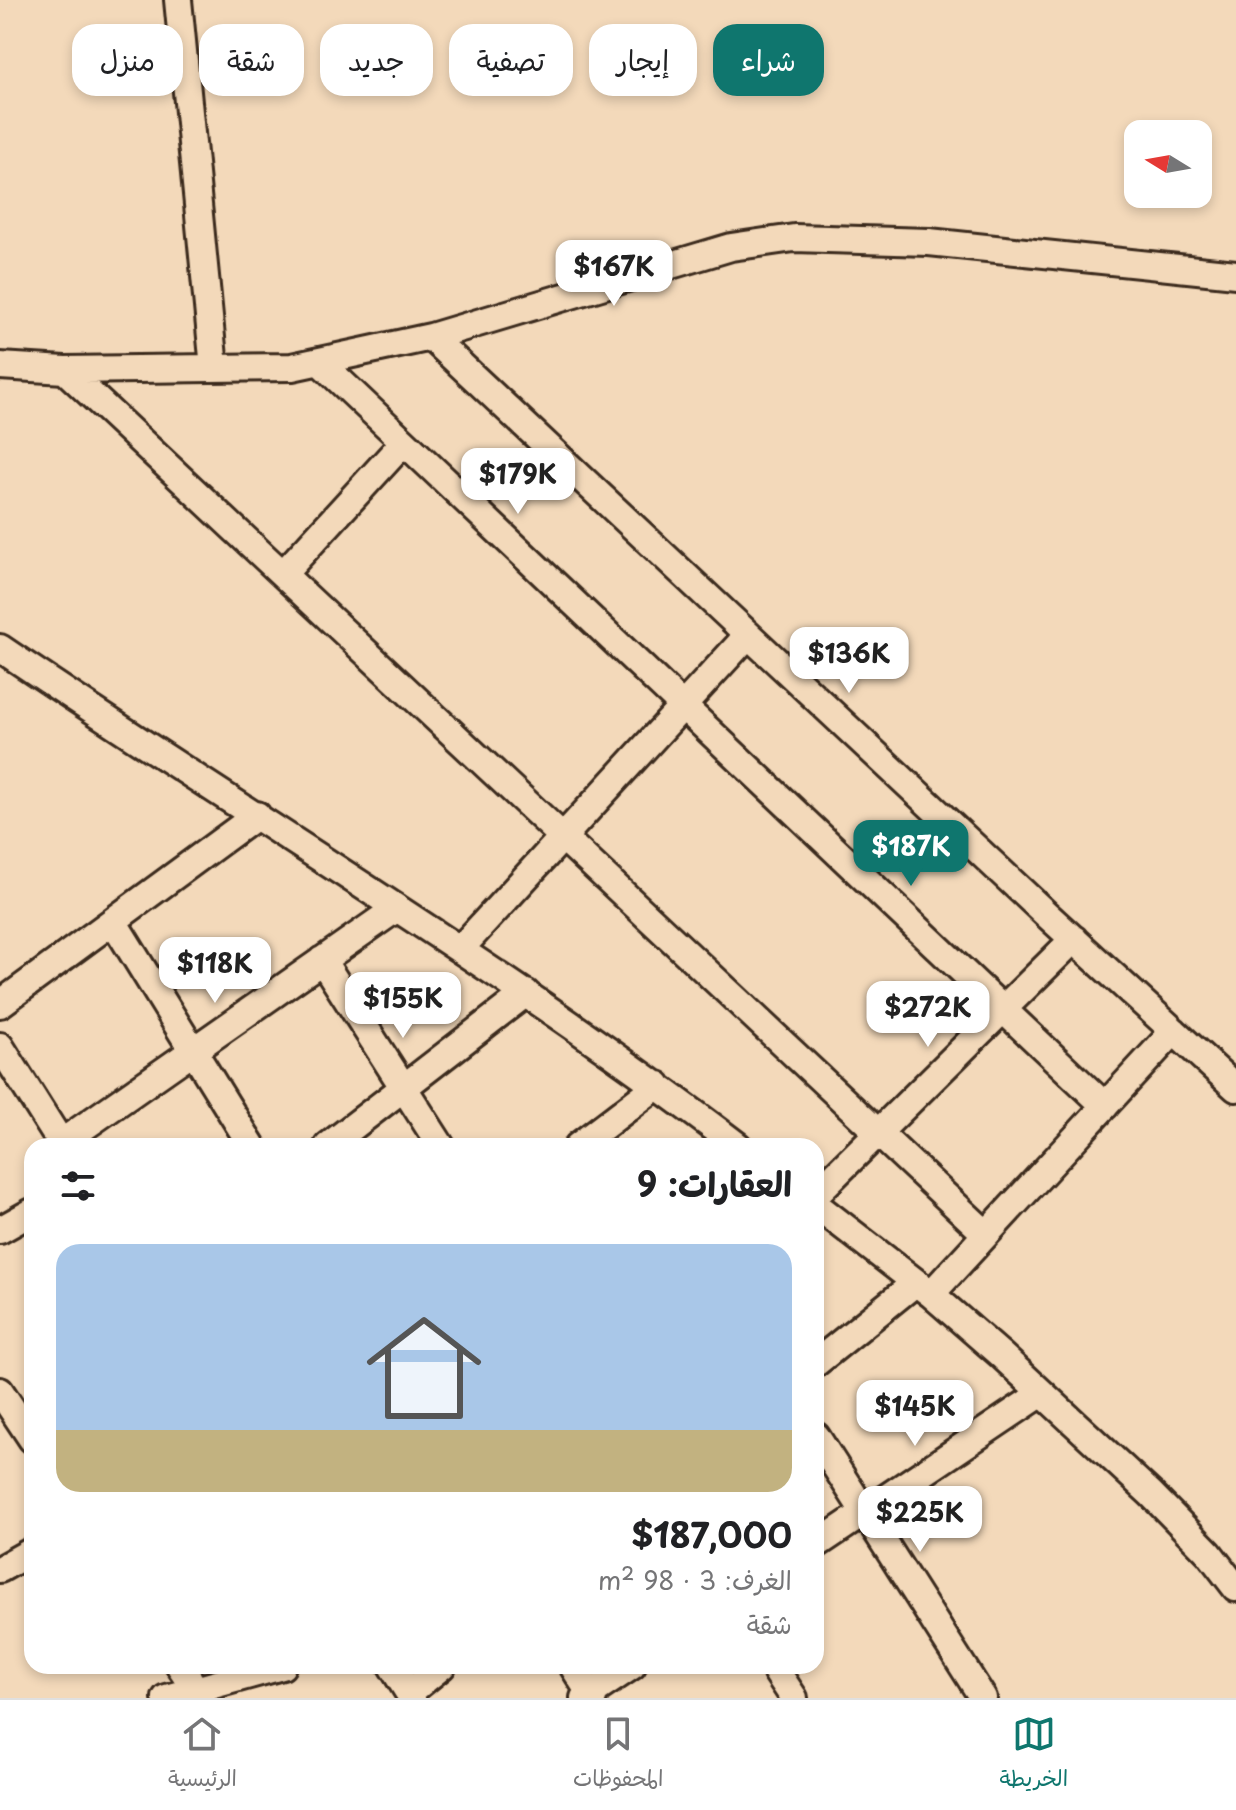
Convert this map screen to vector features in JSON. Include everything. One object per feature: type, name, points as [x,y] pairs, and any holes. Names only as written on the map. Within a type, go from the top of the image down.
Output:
[{"type":"street","points":[[178,0],[214,368]]},
{"type":"street","points":[[0,366],[65,370],[265,369],[320,362],[431,337],[731,247],[794,238],[942,243],[1236,274]]},
{"type":"street","points":[[431,337],[1236,1088]]},
{"type":"street","points":[[320,362],[1105,1106]]},
{"type":"street","points":[[65,370],[986,1234]]},
{"type":"street","points":[[283,574],[404,442]]},
{"type":"street","points":[[460,949],[748,635]]},
{"type":"street","points":[[0,648],[526,993],[658,1085],[728,1138]]},
{"type":"street","points":[[0,1004],[257,815]]},
{"type":"street","points":[[70,1138],[397,908]]},
{"type":"street","points":[[113,921],[247,1138]]},
{"type":"street","points":[[824,1186],[1074,939]]},
{"type":"street","points":[[322,960],[436,1138]]},
{"type":"street","points":[[338,1138],[526,993]]},
{"type":"street","points":[[824,1357],[923,1288],[986,1234],[1174,1031]]},
{"type":"street","points":[[0,1046],[58,1138]]},
{"type":"street","points":[[588,1138],[658,1085]]},
{"type":"street","points":[[824,1211],[923,1288],[1042,1393],[1151,1494],[1209,1553],[1236,1588]]},
{"type":"street","points":[[0,1230],[24,1216]]},
{"type":"street","points":[[0,1391],[24,1427]]},
{"type":"street","points":[[824,1540],[1042,1393]]},
{"type":"street","points":[[824,1449],[983,1698]]},
{"type":"street","points":[[0,1569],[24,1556]]},
{"type":"street","points":[[185,1674],[196,1690]]},
{"type":"street","points":[[166,1698],[253,1674]]},
{"type":"street","points":[[397,1674],[410,1695],[433,1674]]},
{"type":"street","points":[[577,1674],[589,1697],[621,1674]]},
{"type":"street","points":[[778,1674],[794,1698]]}]
